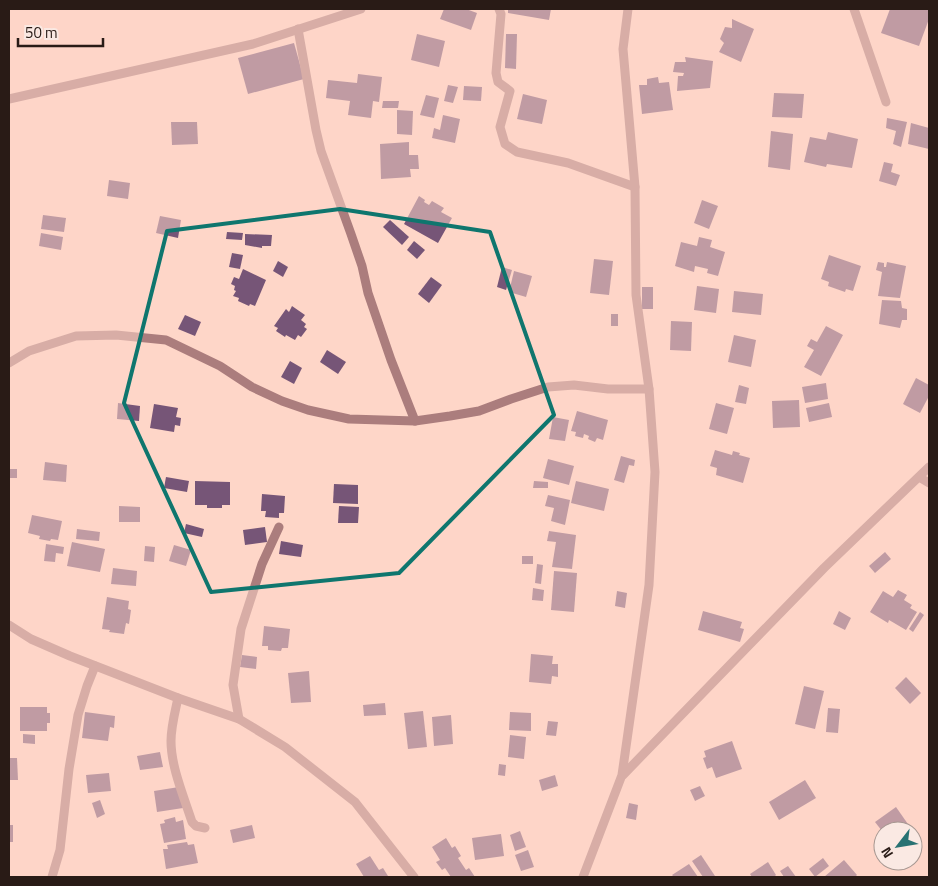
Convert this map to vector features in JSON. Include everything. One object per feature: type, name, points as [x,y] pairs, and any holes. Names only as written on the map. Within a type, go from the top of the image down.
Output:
[{"type":"street","points":[[9,99],[253,44],[361,9]]},
{"type":"street","points":[[499,9],[501,14],[496,73],[498,82],[510,91],[500,127],[505,144],[517,152],[568,164],[635,187]]},
{"type":"street","points":[[583,877],[622,775],[649,585],[656,472],[649,389],[636,295],[635,187],[623,49],[628,9]]},
{"type":"street","points":[[854,9],[886,102]]},
{"type":"street","points":[[298,29],[316,130],[322,151],[354,242],[368,293],[391,360],[415,421]]},
{"type":"street","points":[[9,363],[29,351],[76,336],[116,335],[166,340],[220,366],[252,387],[282,401],[349,419],[415,421],[479,411],[548,387],[574,385],[608,389],[649,389]]},
{"type":"street","points":[[622,775],[824,568],[929,467]]},
{"type":"street","points":[[919,477],[929,483]]},
{"type":"street","points":[[239,719],[233,684],[242,629],[262,564],[279,528]]},
{"type":"street","points":[[9,625],[31,639],[96,666],[178,698],[239,719],[285,747],[355,802],[414,877]]},
{"type":"street","points":[[52,877],[60,850],[69,769],[78,715],[86,686],[96,666]]},
{"type":"street","points":[[178,698],[170,742],[173,761],[192,822],[196,826],[205,828]]},
{"type":"highlighted area","points":[[340,209],[490,232],[554,415],[399,573],[211,592],[124,403],[167,231]]},
{"type":"building","points":[[444,9],[466,9],[477,13],[471,30],[440,19]]},
{"type":"building","points":[[508,9],[551,9],[549,20],[508,13]]},
{"type":"building","points":[[890,9],[929,10],[929,19],[919,46],[881,33]]},
{"type":"building","points":[[732,19],[754,29],[741,62],[719,52],[724,43],[720,39],[725,27],[732,28]]},
{"type":"building","points":[[417,34],[445,41],[439,67],[411,60]]},
{"type":"building","points":[[506,34],[517,34],[516,69],[505,68]]},
{"type":"building","points":[[294,43],[304,79],[248,94],[238,58]]},
{"type":"building","points":[[685,57],[713,61],[710,88],[677,91],[678,76],[683,76],[684,73],[673,72],[675,62],[686,62]]},
{"type":"building","points":[[358,74],[382,77],[379,102],[373,101],[371,118],[348,115],[350,101],[326,98],[328,80],[357,83]]},
{"type":"building","points":[[658,77],[659,83],[669,82],[673,110],[642,114],[639,85],[647,85],[647,79]]},
{"type":"building","points":[[448,85],[458,87],[453,103],[444,101]]},
{"type":"building","points":[[464,86],[482,87],[481,101],[463,100]]},
{"type":"building","points":[[774,93],[804,94],[802,118],[772,117]]},
{"type":"building","points":[[523,94],[547,100],[542,124],[517,119]]},
{"type":"building","points":[[426,95],[439,98],[434,118],[420,115]]},
{"type":"building","points":[[383,101],[399,101],[398,108],[382,108]]},
{"type":"building","points":[[397,110],[413,111],[412,135],[397,134]]},
{"type":"building","points":[[443,115],[460,119],[455,143],[432,138],[434,128],[440,130]]},
{"type":"building","points":[[887,118],[907,122],[901,147],[893,144],[896,131],[886,128]]},
{"type":"building","points":[[171,122],[197,122],[198,144],[172,145]]},
{"type":"building","points":[[911,123],[929,128],[929,149],[908,144]]},
{"type":"building","points":[[771,131],[793,134],[790,170],[768,167]]},
{"type":"building","points":[[828,132],[858,139],[852,168],[827,164],[826,167],[804,162],[810,137],[826,140]]},
{"type":"building","points":[[409,142],[409,155],[418,155],[419,169],[410,169],[411,177],[381,179],[380,144]]},
{"type":"building","points":[[884,162],[893,164],[891,172],[900,175],[896,186],[879,181]]},
{"type":"building","points":[[109,180],[130,183],[128,199],[107,196]]},
{"type":"building","points":[[419,196],[429,205],[432,201],[444,208],[441,212],[452,218],[438,243],[404,224]]},
{"type":"building","points":[[702,200],[718,206],[709,229],[694,223]]},
{"type":"building","points":[[43,215],[66,218],[64,232],[41,229]]},
{"type":"building","points":[[160,216],[181,220],[178,238],[156,233]]},
{"type":"building","points":[[390,220],[409,237],[402,245],[383,227]]},
{"type":"building","points":[[227,232],[243,233],[242,240],[226,239]]},
{"type":"building","points":[[41,233],[63,237],[61,250],[39,246]]},
{"type":"building","points":[[245,234],[272,235],[271,246],[262,246],[262,248],[245,245]]},
{"type":"building","points":[[699,237],[712,240],[710,247],[725,252],[718,276],[707,273],[708,269],[695,266],[694,272],[675,266],[681,242],[697,246]]},
{"type":"building","points":[[414,241],[425,250],[417,259],[407,250]]},
{"type":"building","points":[[232,253],[243,255],[240,269],[229,267]]},
{"type":"building","points":[[829,255],[861,266],[853,291],[846,289],[845,292],[828,286],[829,282],[821,279]]},
{"type":"building","points":[[594,259],[613,261],[609,295],[590,293]]},
{"type":"building","points":[[278,261],[288,267],[283,277],[273,271]]},
{"type":"building","points":[[878,262],[884,263],[884,267],[886,267],[887,262],[906,266],[900,298],[878,296],[882,272],[876,270]]},
{"type":"building","points":[[502,267],[512,270],[506,290],[497,287]]},
{"type":"building","points":[[243,269],[266,280],[255,306],[250,304],[249,306],[238,301],[239,298],[233,296],[236,291],[234,290],[235,286],[231,284],[234,277],[239,279]]},
{"type":"building","points":[[514,271],[532,276],[526,297],[509,292]]},
{"type":"building","points":[[431,277],[442,285],[429,303],[418,294]]},
{"type":"building","points":[[697,286],[719,289],[716,313],[694,310]]},
{"type":"building","points":[[642,287],[653,287],[653,309],[642,309]]},
{"type":"building","points":[[734,291],[763,294],[761,315],[732,312]]},
{"type":"building","points":[[882,300],[901,301],[902,308],[907,309],[907,320],[902,320],[900,328],[879,324]]},
{"type":"building","points":[[292,306],[305,315],[301,320],[306,324],[304,327],[307,329],[301,337],[298,335],[295,340],[286,335],[285,337],[276,331],[278,328],[274,326],[286,309],[289,312]]},
{"type":"building","points":[[611,314],[618,314],[618,326],[611,326]]},
{"type":"building","points":[[185,315],[201,322],[195,336],[178,329]]},
{"type":"building","points":[[671,321],[692,322],[691,351],[670,350]]},
{"type":"building","points":[[826,326],[843,335],[821,376],[804,367],[814,350],[807,346],[811,339],[817,342]]},
{"type":"building","points":[[734,335],[756,340],[751,367],[728,362]]},
{"type":"building","points":[[327,350],[346,362],[338,374],[320,362]]},
{"type":"building","points":[[290,361],[302,368],[294,384],[281,377]]},
{"type":"building","points":[[916,378],[929,385],[929,396],[920,413],[903,404]]},
{"type":"building","points":[[826,383],[828,399],[805,403],[802,387]]},
{"type":"building","points":[[739,385],[749,388],[746,404],[735,402]]},
{"type":"building","points":[[799,400],[800,427],[773,428],[772,401]]},
{"type":"building","points":[[118,403],[140,406],[139,421],[117,419]]},
{"type":"building","points":[[716,403],[734,408],[727,434],[709,429]]},
{"type":"building","points":[[829,403],[832,417],[809,422],[806,408]]},
{"type":"building","points":[[154,404],[178,408],[176,417],[181,418],[180,426],[175,425],[174,432],[150,428]]},
{"type":"building","points":[[577,411],[608,420],[603,440],[597,438],[595,442],[588,439],[589,436],[584,434],[583,438],[575,436],[576,432],[571,431]]},
{"type":"building","points":[[553,417],[569,420],[565,441],[549,439]]},
{"type":"building","points":[[715,450],[732,455],[733,451],[750,458],[743,483],[716,475],[717,468],[710,466]]},
{"type":"building","points":[[621,456],[635,460],[634,466],[629,465],[624,483],[614,480]]},
{"type":"building","points":[[548,459],[574,466],[569,485],[543,478]]},
{"type":"building","points":[[45,462],[67,465],[66,482],[43,480]]},
{"type":"building","points":[[9,469],[17,469],[17,478],[9,478]]},
{"type":"building","points":[[166,477],[189,481],[187,492],[164,488]]},
{"type":"building","points":[[195,481],[230,482],[230,505],[222,505],[222,508],[207,508],[207,505],[195,505]]},
{"type":"building","points":[[534,481],[548,482],[548,488],[533,488]]},
{"type":"building","points":[[576,481],[609,489],[604,511],[571,503]]},
{"type":"building","points":[[334,484],[358,485],[358,504],[333,503]]},
{"type":"building","points":[[262,494],[285,496],[284,513],[279,513],[279,518],[265,517],[266,511],[261,511]]},
{"type":"building","points":[[548,495],[570,500],[565,525],[551,521],[554,508],[545,506]]},
{"type":"building","points":[[119,506],[140,507],[140,522],[119,522]]},
{"type":"building","points":[[339,506],[359,507],[358,523],[338,523]]},
{"type":"building","points":[[32,515],[62,521],[58,540],[39,539],[40,536],[28,533]]},
{"type":"building","points":[[186,524],[204,529],[202,537],[184,533]]},
{"type":"building","points":[[265,527],[267,542],[245,545],[243,530]]},
{"type":"building","points":[[77,529],[100,532],[99,541],[76,539]]},
{"type":"building","points":[[549,531],[576,535],[572,569],[552,567],[556,542],[547,541]]},
{"type":"building","points":[[281,541],[303,545],[301,557],[279,554]]},
{"type":"building","points":[[72,542],[105,549],[100,572],[67,566]]},
{"type":"building","points":[[46,544],[64,547],[63,554],[56,553],[55,562],[44,561]]},
{"type":"building","points":[[174,545],[191,550],[186,566],[169,561]]},
{"type":"building","points":[[145,546],[155,547],[154,562],[144,561]]},
{"type":"building","points":[[885,552],[891,559],[875,573],[869,566]]},
{"type":"building","points":[[522,556],[533,556],[533,564],[522,564]]},
{"type":"building","points":[[537,564],[543,565],[541,584],[535,583]]},
{"type":"building","points":[[113,568],[137,571],[136,586],[111,584]]},
{"type":"building","points":[[554,571],[577,573],[574,612],[551,610]]},
{"type":"building","points":[[533,588],[544,590],[543,601],[532,600]]},
{"type":"building","points":[[898,590],[907,595],[904,600],[912,605],[910,608],[917,612],[906,630],[889,620],[888,623],[870,612],[883,591],[893,597]]},
{"type":"building","points":[[617,591],[627,593],[625,608],[615,606]]},
{"type":"building","points":[[107,597],[129,601],[128,609],[131,610],[129,624],[126,623],[124,634],[102,629]]},
{"type":"building","points":[[703,611],[742,622],[740,628],[744,629],[740,642],[698,630]]},
{"type":"building","points":[[839,611],[851,618],[845,630],[833,624]]},
{"type":"building","points":[[920,612],[924,615],[913,632],[909,629]]},
{"type":"building","points":[[264,626],[290,629],[288,648],[282,648],[281,651],[268,650],[268,646],[262,646]]},
{"type":"building","points":[[531,654],[553,656],[552,664],[558,664],[558,677],[552,676],[551,684],[529,682]]},
{"type":"building","points":[[242,655],[257,657],[256,669],[240,667]]},
{"type":"building","points":[[309,671],[311,702],[291,703],[288,673]]},
{"type":"building","points":[[906,677],[921,693],[910,704],[895,688]]},
{"type":"building","points":[[804,686],[824,691],[815,729],[795,724]]},
{"type":"building","points":[[385,703],[386,715],[364,716],[363,705]]},
{"type":"building","points":[[20,707],[47,707],[47,713],[50,713],[50,723],[47,723],[47,731],[20,731]]},
{"type":"building","points":[[828,708],[840,709],[838,733],[826,732]]},
{"type":"building","points":[[423,711],[427,747],[408,749],[404,713]]},
{"type":"building","points":[[85,712],[115,716],[114,728],[110,727],[108,741],[82,738]]},
{"type":"building","points":[[510,712],[531,713],[531,731],[509,730]]},
{"type":"building","points":[[451,715],[453,744],[434,746],[432,717]]},
{"type":"building","points":[[548,721],[558,722],[556,736],[546,735]]},
{"type":"building","points":[[23,734],[35,735],[35,744],[23,743]]},
{"type":"building","points":[[510,735],[526,737],[524,759],[508,757]]},
{"type":"building","points":[[732,741],[742,769],[716,778],[712,767],[707,769],[703,758],[706,757],[704,751]]},
{"type":"building","points":[[160,752],[163,767],[140,770],[137,756]]},
{"type":"building","points":[[9,758],[17,758],[18,780],[9,780]]},
{"type":"building","points":[[499,764],[506,765],[505,776],[498,775]]},
{"type":"building","points":[[109,773],[111,791],[88,793],[86,775]]},
{"type":"building","points":[[555,775],[558,786],[542,791],[539,780]]},
{"type":"building","points":[[805,780],[816,798],[779,820],[769,802]]},
{"type":"building","points":[[700,786],[705,796],[695,801],[690,790]]},
{"type":"building","points":[[179,787],[183,808],[157,812],[154,791]]},
{"type":"building","points":[[100,800],[105,814],[97,818],[92,803]]},
{"type":"building","points":[[629,803],[638,805],[636,820],[626,818]]},
{"type":"building","points":[[896,807],[906,821],[876,821]]},
{"type":"building","points":[[175,817],[176,822],[183,820],[186,839],[164,843],[160,824],[165,823],[164,820]]},
{"type":"building","points":[[9,825],[13,825],[13,842],[9,842]]},
{"type":"building","points":[[252,825],[255,838],[233,843],[230,830]]},
{"type":"building","points":[[520,831],[526,847],[515,851],[510,835]]},
{"type":"building","points":[[501,834],[504,856],[475,860],[472,838]]},
{"type":"building","points":[[446,838],[452,848],[455,846],[461,856],[458,858],[466,870],[469,868],[475,877],[451,877],[445,868],[442,870],[436,862],[440,860],[432,847]]},
{"type":"building","points":[[187,842],[188,845],[194,844],[198,863],[166,869],[163,849],[168,849],[167,845]]},
{"type":"building","points":[[528,850],[534,867],[521,871],[515,855]]},
{"type":"building","points":[[701,855],[715,876],[703,877],[692,861]]},
{"type":"building","points":[[370,856],[379,870],[383,868],[388,876],[364,877],[356,864]]},
{"type":"building","points":[[823,858],[829,866],[815,877],[809,869]]},
{"type":"building","points":[[844,860],[857,875],[855,877],[824,877]]},
{"type":"building","points":[[768,862],[776,875],[774,877],[752,877],[750,874]]},
{"type":"building","points":[[689,864],[698,877],[674,877],[672,875]]},
{"type":"building","points":[[788,866],[796,877],[784,877],[780,871]]}]
